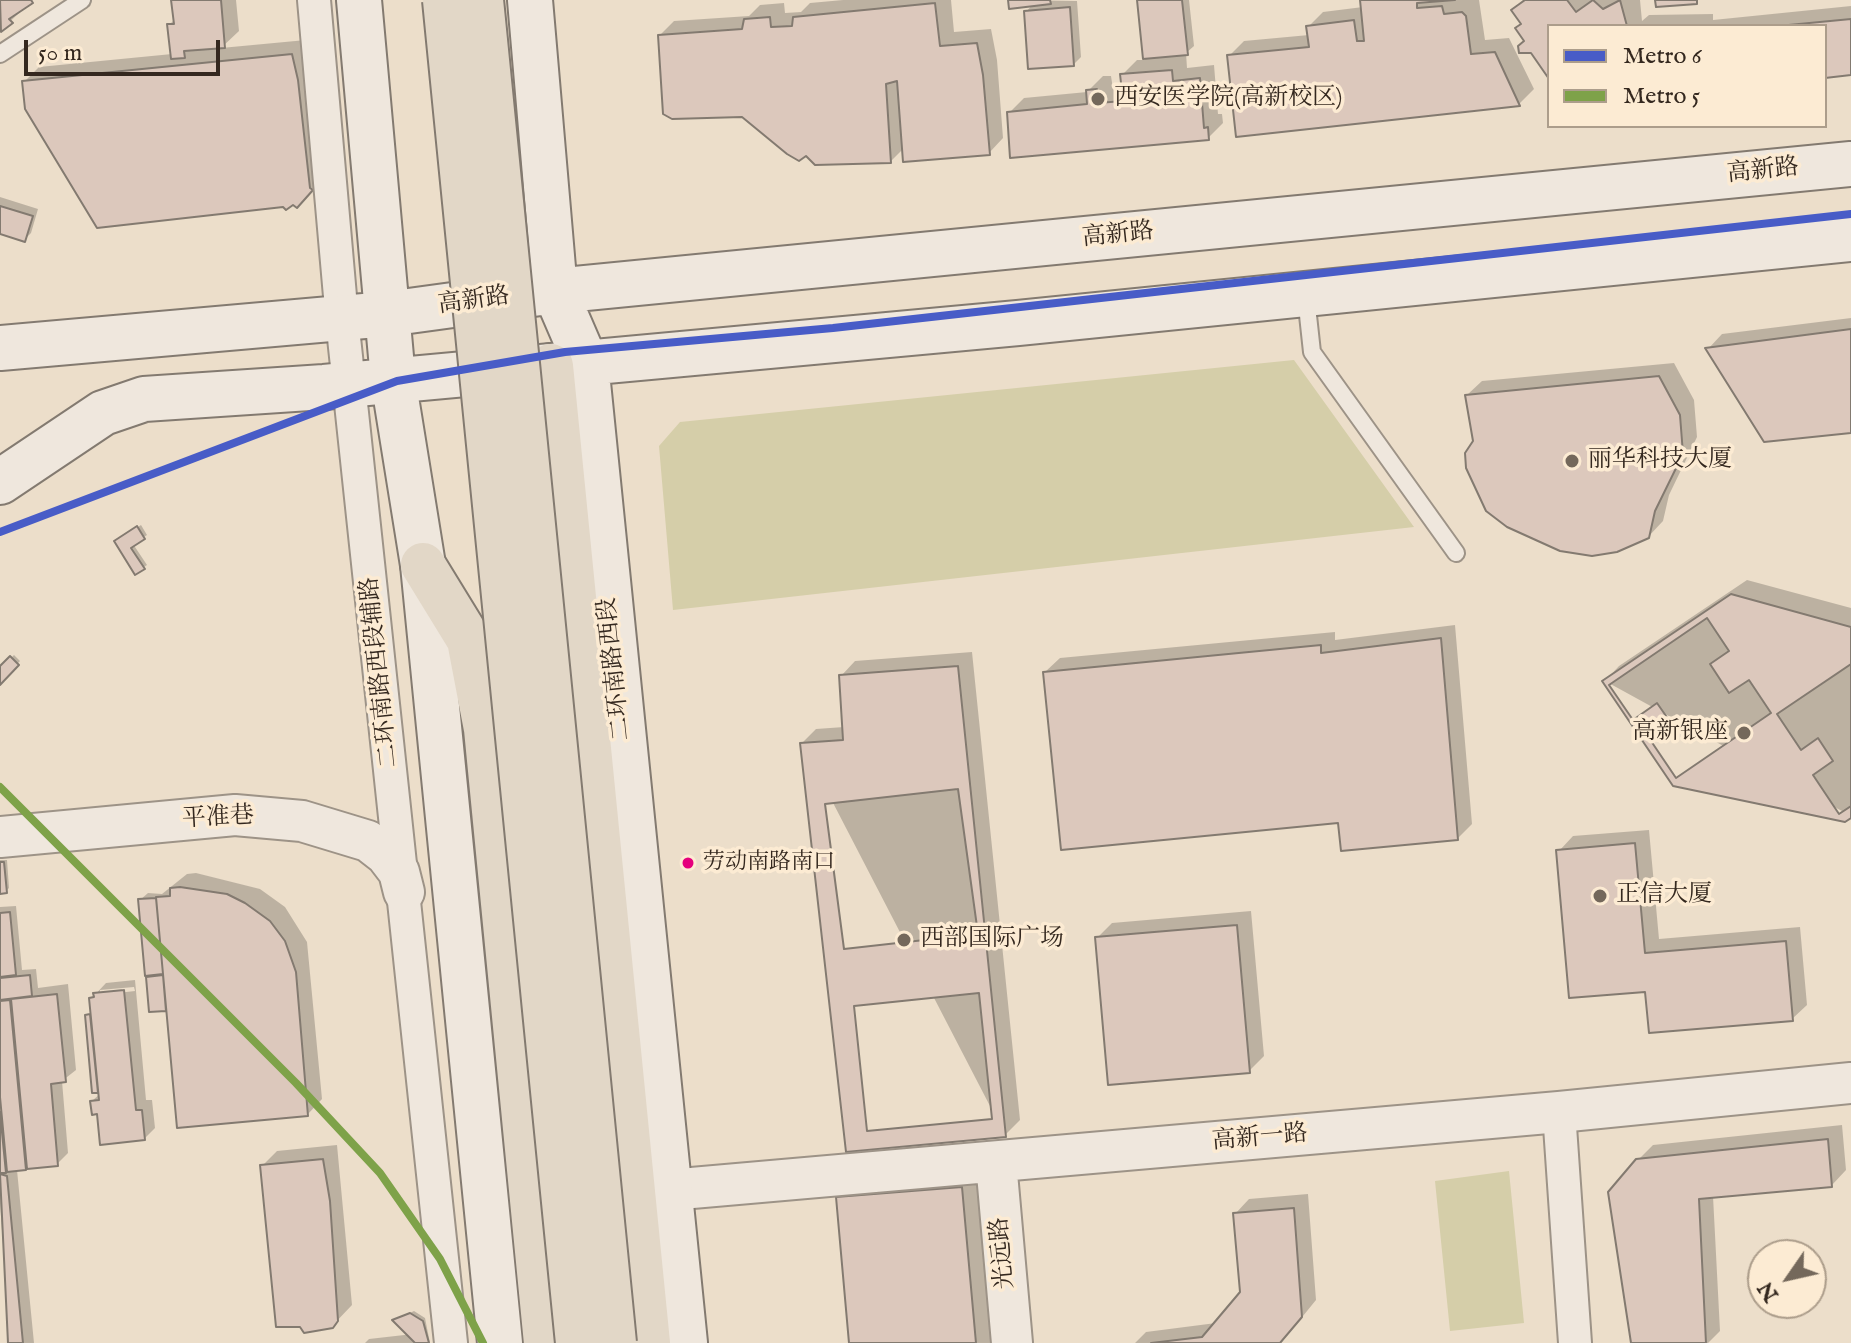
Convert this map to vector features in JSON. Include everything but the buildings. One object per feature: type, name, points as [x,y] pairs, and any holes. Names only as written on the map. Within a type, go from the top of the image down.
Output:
[{"type":"highway","points":[[445,0],[578,1343]]},
{"type":"highway","points":[[481,0],[614,1343]]},
{"type":"highway","points":[[569,364],[648,1343]]},
{"type":"highway","points":[[423,565],[469,640],[486,729],[546,1343]]},
{"type":"main road","points":[[359,0],[387,314],[372,382],[423,565],[500,1343]]},
{"type":"main road","name":"二环南路西段","points":[[530,0],[555,291],[569,364],[685,1343]]},
{"type":"main road","name":"高新路","points":[[0,348],[342,319],[555,291],[1851,164]]},
{"type":"main road","points":[[0,482],[103,413],[144,399],[569,364],[1851,239]]},
{"type":"street","name":"二环南路西段辅路","points":[[314,0],[342,319],[372,382],[404,892],[451,1343]]},
{"type":"street","name":"平准巷","points":[[0,837],[235,815],[302,821],[368,841],[386,855],[399,872],[404,892]]},
{"type":"street","name":"高新一路","points":[[669,1190],[1559,1112],[1851,1083]]},
{"type":"street","points":[[1559,1112],[1575,1343]]},
{"type":"street","name":"光远路","points":[[996,1162],[1012,1343]]},
{"type":"lane","points":[[0,54],[82,0]]},
{"type":"lane","points":[[1306,294],[1312,352],[1456,553]]},
{"type":"shaded area","points":[[1294,360],[1414,527],[673,610],[659,446],[680,422]]},
{"type":"shaded area","points":[[1509,1171],[1524,1323],[1450,1331],[1435,1181]]},
{"type":"metro line","name":"6","points":[[0,532],[397,381],[565,352],[833,328],[1851,214]]},
{"type":"metro line","name":"5","points":[[0,787],[296,1083],[380,1173],[440,1259],[483,1343]]},
{"type":"place","name":"西安医学院(高新校区)","points":[[1098,99]]},
{"type":"place","name":"丽华科技大厦","points":[[1572,461]]},
{"type":"place","name":"高新银座","points":[[1744,733]]},
{"type":"place","name":"劳动南路南口","points":[[688,863]]},
{"type":"place","name":"正信大厦","points":[[1600,896]]},
{"type":"place","name":"西部国际广场","points":[[904,940]]}]
